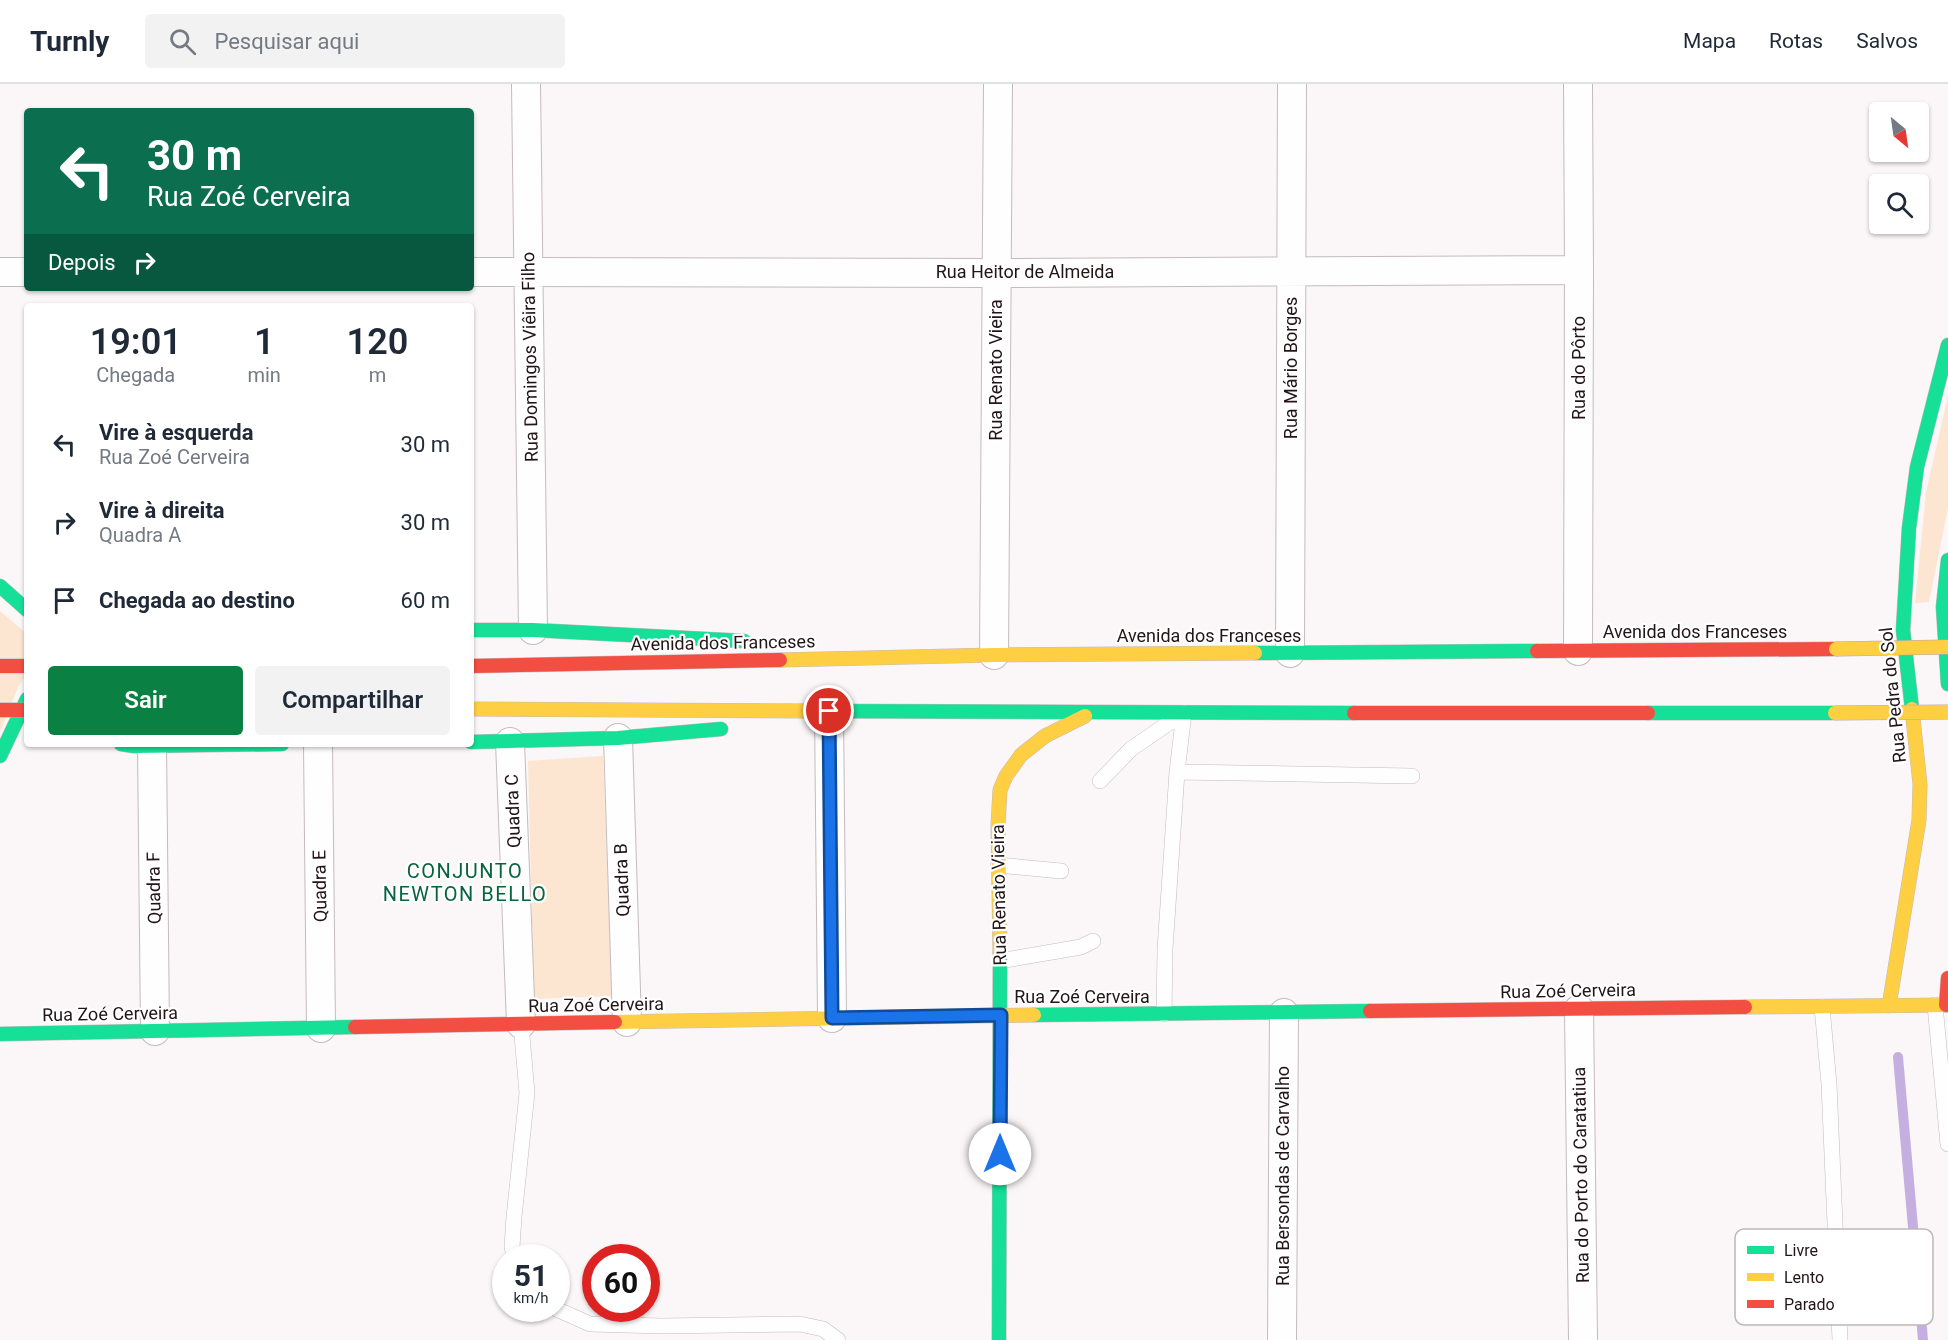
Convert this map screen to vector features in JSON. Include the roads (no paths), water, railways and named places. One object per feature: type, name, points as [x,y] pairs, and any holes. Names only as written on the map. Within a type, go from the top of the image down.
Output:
[{"type":"main road","name":"Rua Pedra do Sol","points":[[1889,1006],[1919,820],[1920,784],[1902,630],[1909,528],[1917,467],[1948,345]]},
{"type":"main road","points":[[1948,560],[1943,586],[1942,615],[1948,684]]},
{"type":"main road","points":[[0,586],[24,607]]},
{"type":"main road","points":[[474,630],[533,630],[758,642]]},
{"type":"main road","points":[[817,645],[994,655]]},
{"type":"main road","name":"Avenida dos Franceses","points":[[474,666],[994,655],[1948,647]]},
{"type":"main road","points":[[0,666],[24,666]]},
{"type":"main road","points":[[0,756],[24,705]]},
{"type":"main road","points":[[474,709],[1092,713],[1948,712]]},
{"type":"main road","points":[[0,710],[24,710]]},
{"type":"main road","points":[[758,724],[829,711]]},
{"type":"main road","name":"Rua Renato Vieira","points":[[999,1340],[1001,1015],[998,825],[1000,790],[1012,765],[1021,755],[1045,736],[1092,713]]},
{"type":"main road","points":[[474,742],[618,738],[736,727]]},
{"type":"main road","points":[[1943,1005],[1948,978]]},
{"type":"main road","name":"Rua Zoé Cerveira","points":[[0,1034],[1001,1015],[1943,1005]]},
{"type":"street","name":"Rua Domingos Viêira Filho","points":[[526,84],[533,630]]},
{"type":"street","name":"Rua Renato Vieira","points":[[994,655],[998,84]]},
{"type":"street","name":"Rua Mário Borges","points":[[1290,653],[1292,84]]},
{"type":"street","name":"Rua do Pôrto","points":[[1578,84],[1578,651]]},
{"type":"street","name":"Rua Heitor de Almeida","points":[[474,272],[996,273],[1579,270]]},
{"type":"street","points":[[0,272],[24,272]]},
{"type":"street","points":[[829,711],[832,1018]]},
{"type":"street","name":"Quadra B","points":[[618,738],[627,1022]]},
{"type":"street","name":"Quadra C","points":[[510,742],[521,1024]]},
{"type":"street","name":"Quadra F","points":[[152,747],[155,1031]]},
{"type":"street","name":"Quadra E","points":[[318,747],[321,1028]]},
{"type":"street","name":"Rua do Porto do Caratatiua","points":[[1579,1009],[1583,1340]]},
{"type":"street","name":"Rua Bersondas de Carvalho","points":[[1282,1340],[1284,1013]]},
{"type":"lane","points":[[1164,1014],[1165,949],[1177,772],[1184,713]]},
{"type":"lane","points":[[1100,781],[1131,749],[1184,713]]},
{"type":"lane","points":[[1177,772],[1412,776]]},
{"type":"lane","points":[[998,865],[1061,871]]},
{"type":"lane","points":[[1000,961],[1081,948],[1093,941]]},
{"type":"lane","points":[[1943,1005],[1948,1144]]},
{"type":"lane","points":[[1822,1006],[1829,1083],[1835,1229]]},
{"type":"lane","points":[[512,1244],[527,1093],[521,1024]]},
{"type":"lane","points":[[570,1315],[590,1324],[662,1326],[800,1324],[823,1329],[838,1340]]},
{"type":"lane","points":[[1839,1325],[1840,1340]]},
{"type":"waterway","points":[[1898,1057],[1913,1229]]},
{"type":"waterway","points":[[1922,1325],[1923,1340]]},
{"type":"district","name":"CONJUNTO NEWTON BELLO","points":[[465,882]]}]
